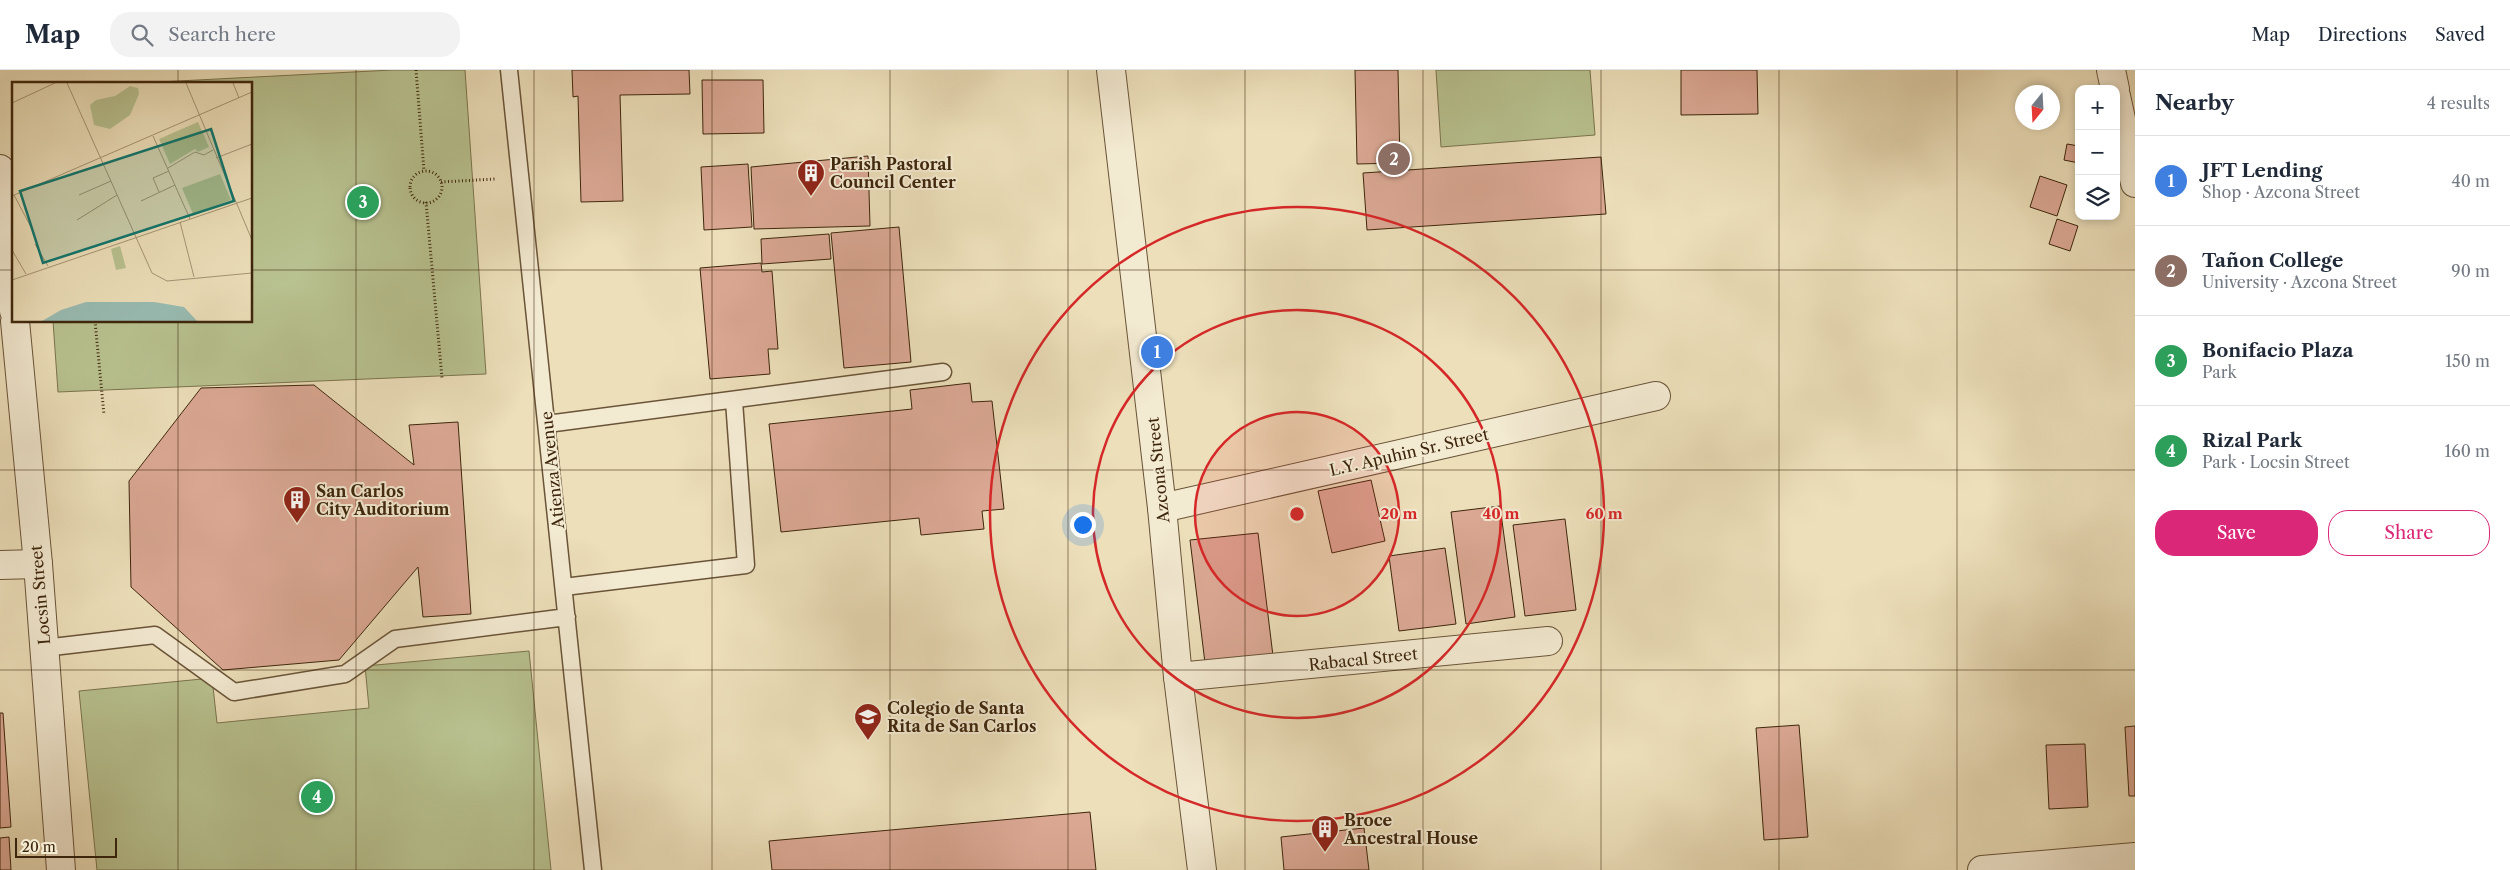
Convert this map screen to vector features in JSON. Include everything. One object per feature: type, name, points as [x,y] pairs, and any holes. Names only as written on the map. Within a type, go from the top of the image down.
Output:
[{"type":"street","name":"Azcona Street","points":[[1112,70],[1162,508],[1178,677],[1202,870]]},
{"type":"street","points":[[2111,70],[2114,85]]},
{"type":"street","points":[[2120,114],[2135,183]]},
{"type":"street","points":[[0,169],[12,291]]},
{"type":"street","name":"Locsin Street","points":[[15,322],[38,564],[60,870]]},
{"type":"street","name":"L.Y. Apuhin Sr. Street","points":[[1162,508],[1656,396]]},
{"type":"street","points":[[0,565],[38,564]]},
{"type":"street","name":"Rabacal Street","points":[[1178,677],[1548,640]]},
{"type":"street","points":[[1982,870],[2135,857]]},
{"type":"lane","name":"Atienza Avenue","points":[[509,70],[593,870]]},
{"type":"lane","points":[[547,424],[734,401],[943,372]]},
{"type":"lane","points":[[564,587],[746,565],[734,401]]},
{"type":"lane","points":[[44,648],[154,635],[234,692],[345,674],[395,639],[567,617]]},
{"type":"path","points":[[416,70],[424,171]]},
{"type":"path","points":[[424,171],[432,172],[442,182],[442,190],[438,198],[430,203],[420,202],[412,196],[410,189],[411,180],[416,174],[424,171]]},
{"type":"path","points":[[442,182],[520,177]]},
{"type":"path","points":[[426,202],[442,378]]},
{"type":"path","points":[[95,322],[104,415]]},
{"type":"green space","points":[[392,70],[465,70],[486,374],[58,392],[53,322],[252,322],[252,82],[159,82]]},
{"type":"green space","points":[[1436,70],[1590,70],[1595,135],[1441,147]]},
{"type":"green space","points":[[529,651],[551,870],[97,870],[79,691],[212,678],[217,723],[369,708],[365,666]]},
{"type":"building","points":[[572,70],[689,70],[690,94],[620,95],[623,201],[581,202],[578,96],[573,97]]},
{"type":"building","points":[[1355,70],[1398,70],[1400,163],[1357,164]]},
{"type":"building","points":[[1681,70],[1757,70],[1758,114],[1681,115]]},
{"type":"building","points":[[702,80],[763,80],[764,133],[703,134]]},
{"type":"building","points":[[2067,144],[2075,145],[2075,162],[2064,160]]},
{"type":"building","name":"Parish Pastoral Council Center","points":[[868,156],[870,226],[754,229],[751,167]]},
{"type":"building","points":[[1601,157],[1606,214],[1367,230],[1363,173]]},
{"type":"building","points":[[748,164],[752,227],[704,230],[701,167]]},
{"type":"building","points":[[2040,176],[2067,185],[2057,216],[2030,207]]},
{"type":"building","points":[[2057,219],[2078,226],[2070,251],[2049,244]]},
{"type":"building","points":[[899,227],[911,362],[844,368],[831,233]]},
{"type":"building","points":[[829,234],[831,259],[762,264],[761,239]]},
{"type":"building","points":[[761,263],[762,272],[772,271],[778,349],[768,349],[770,374],[710,379],[700,268]]},
{"type":"building","points":[[970,383],[972,402],[992,401],[1004,509],[982,511],[984,529],[921,535],[919,518],[781,532],[769,424],[912,409],[910,390]]},
{"type":"building","name":"San Carlos City Auditorium","points":[[314,385],[414,465],[409,425],[458,422],[471,614],[423,617],[418,567],[339,660],[223,670],[131,587],[129,481],[201,388]]},
{"type":"building","points":[[1371,480],[1385,541],[1332,553],[1318,491]]},
{"type":"building","points":[[1500,506],[1515,617],[1466,624],[1451,512]]},
{"type":"building","points":[[1565,519],[1576,610],[1525,616],[1513,525]]},
{"type":"building","points":[[1258,533],[1273,656],[1205,663],[1190,540]]},
{"type":"building","points":[[1445,548],[1456,624],[1399,631],[1389,556]]},
{"type":"building","points":[[0,713],[3,713],[11,827],[0,828]]},
{"type":"building","points":[[1799,725],[1808,837],[1764,840],[1756,728]]},
{"type":"building","points":[[2135,726],[2135,796],[2129,796],[2125,727]]},
{"type":"building","points":[[2085,744],[2088,807],[2049,809],[2046,745]]},
{"type":"building","points":[[1090,812],[1096,870],[772,870],[769,841]]},
{"type":"building","name":"Broce Ancestral House","points":[[1364,828],[1369,870],[1284,870],[1281,837]]},
{"type":"building","points":[[9,837],[11,870],[0,870],[0,838]]},
{"type":"place","name":"Tañon College","points":[[1394,159]]},
{"type":"place","name":"Parish Pastoral Council Center","points":[[811,197]]},
{"type":"place","name":"Bonifacio Plaza","points":[[363,202]]},
{"type":"place","name":"JFT Lending","points":[[1157,352]]},
{"type":"place","name":"San Carlos City Auditorium","points":[[297,524]]},
{"type":"place","name":"Colegio de Santa Rita de San Carlos","points":[[868,741]]},
{"type":"place","name":"Rizal Park","points":[[317,797]]},
{"type":"place","name":"Broce Ancestral House","points":[[1325,853]]}]
